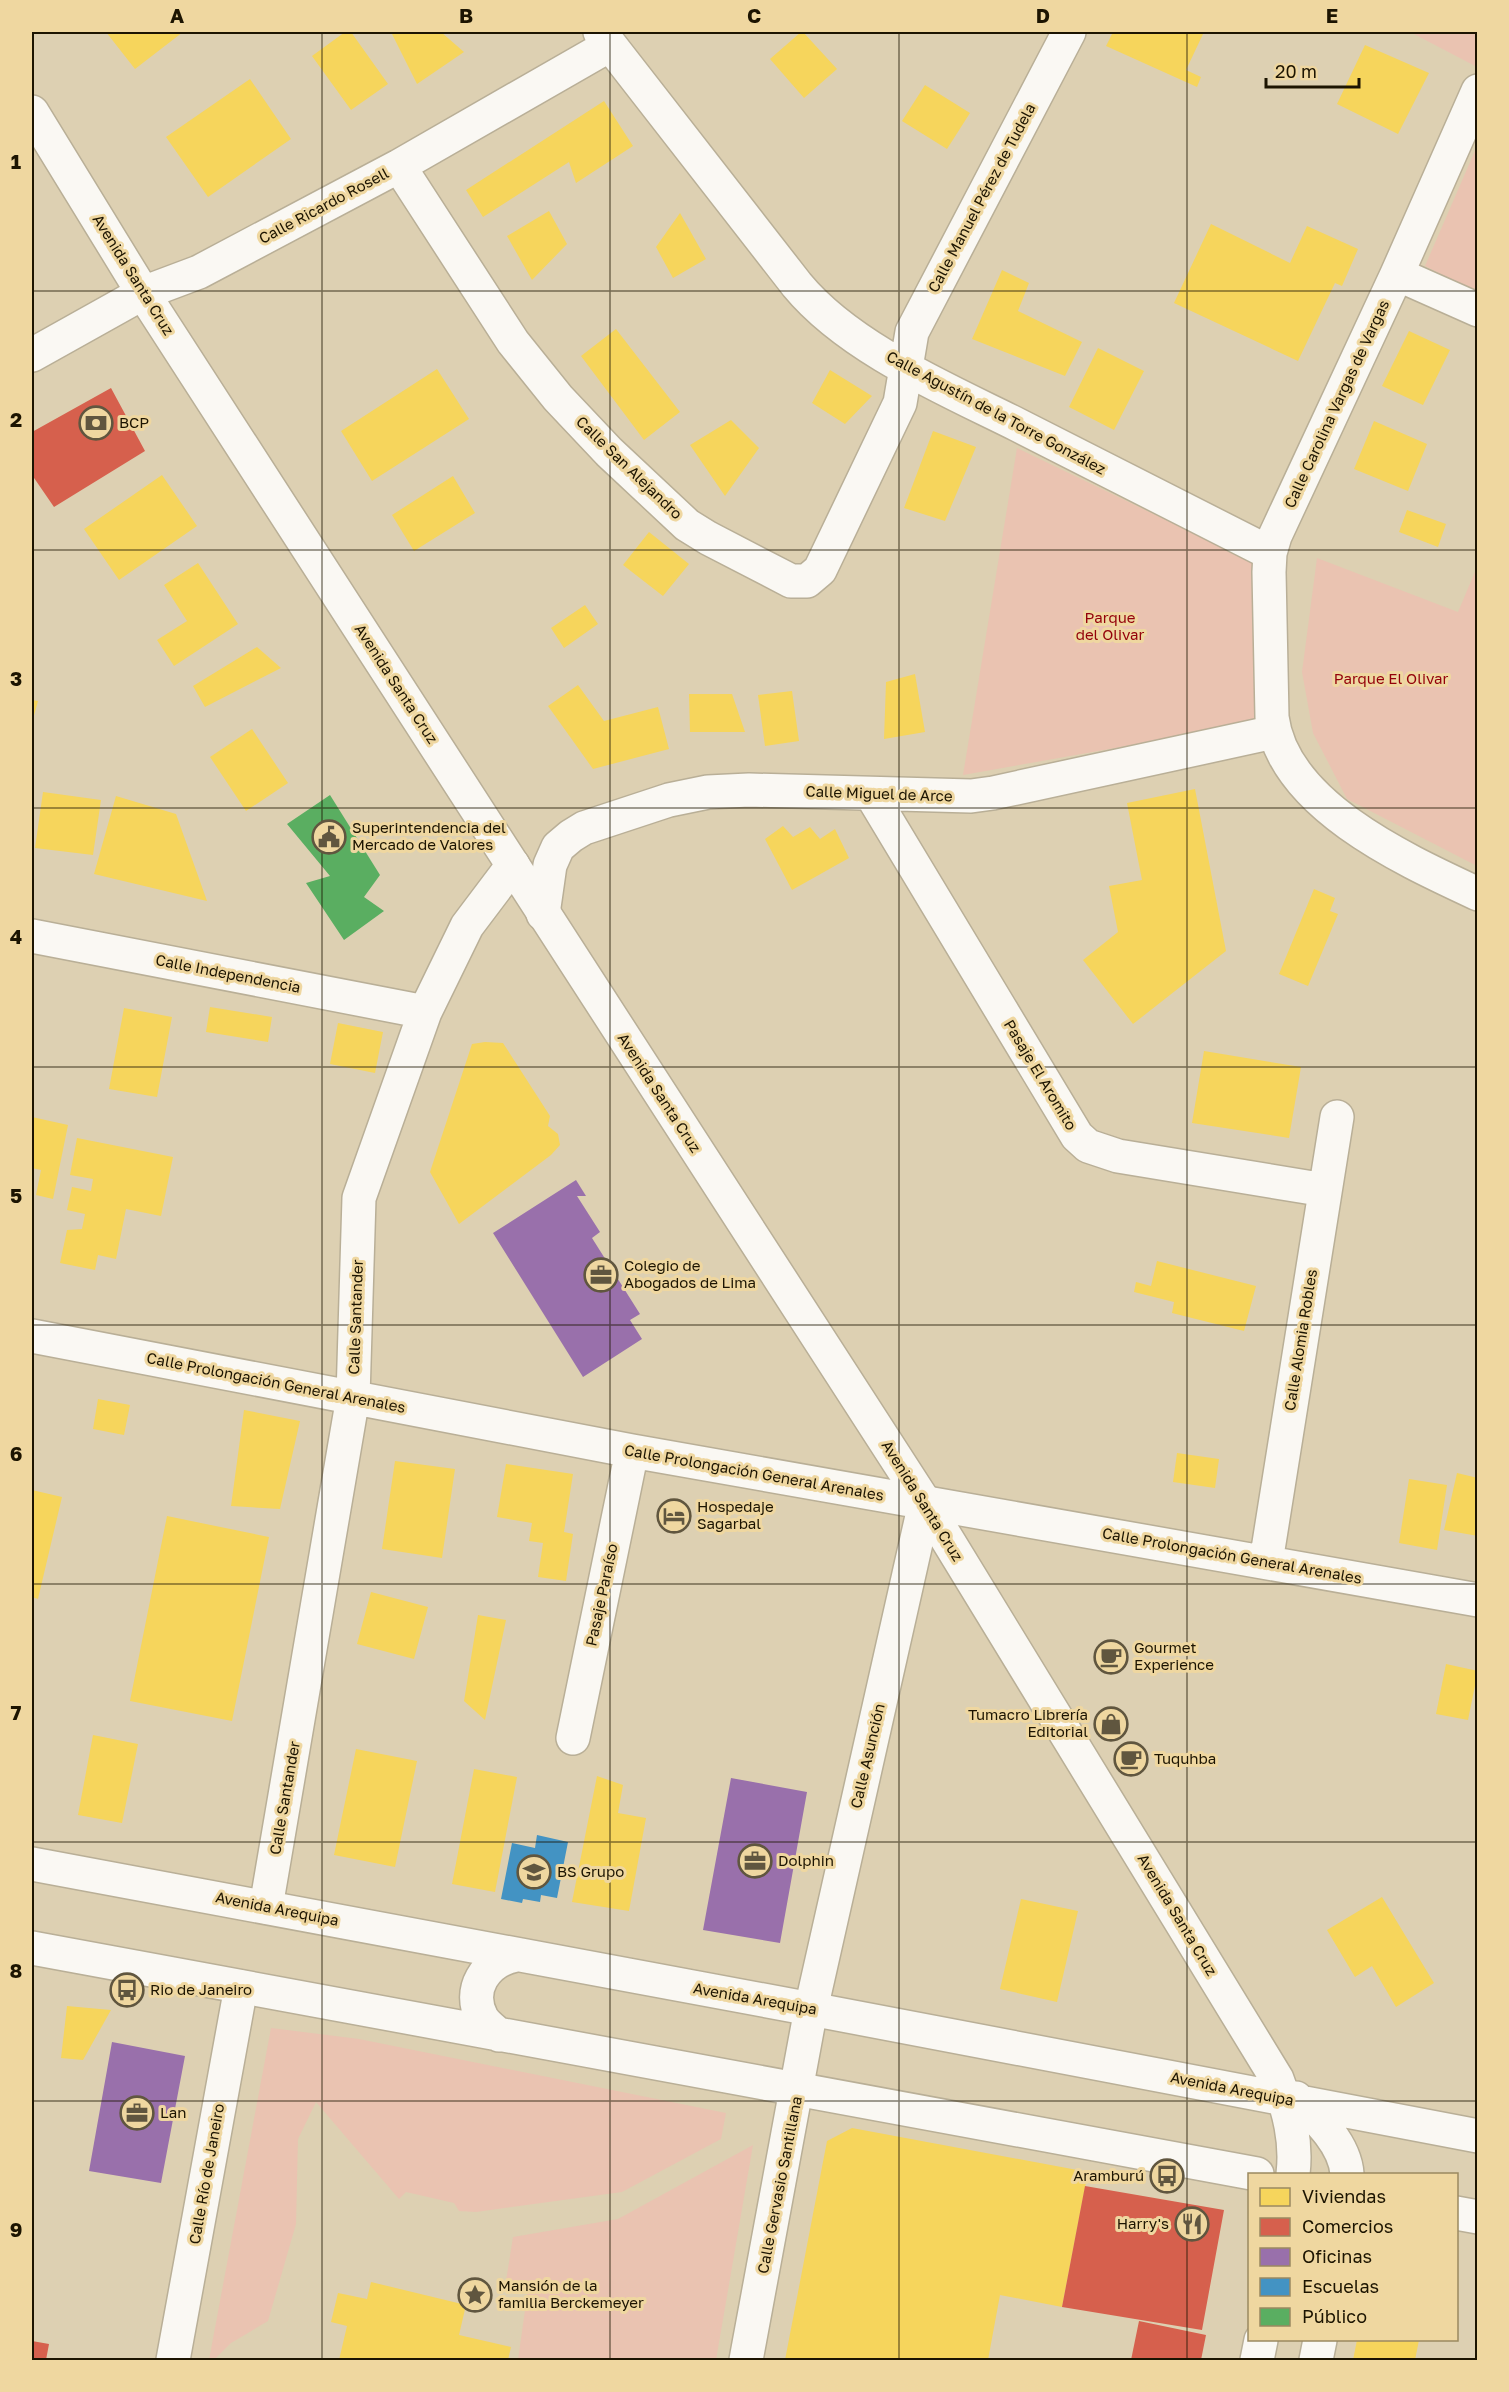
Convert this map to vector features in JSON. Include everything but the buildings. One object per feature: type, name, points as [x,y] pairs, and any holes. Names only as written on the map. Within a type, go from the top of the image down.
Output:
[{"type":"street","name":"Calle Manuel Pérez de Tudela","points":[[905,368],[912,332],[1069,32]]},
{"type":"street","name":"Calle Agustín de la Torre González","points":[[605,38],[814,306],[832,320],[905,368],[1270,553]]},
{"type":"street","name":"Calle Ricardo Rosell","points":[[32,355],[143,293],[199,272],[399,166],[605,38]]},
{"type":"street","name":"Calle Carolina Vargas de Vargas","points":[[1274,732],[1269,572],[1270,553],[1275,536],[1397,274],[1478,91]]},
{"type":"street","name":"Avenida Santa Cruz","points":[[32,112],[143,293],[925,1503],[1287,2094]]},
{"type":"street","name":"Calle San Alejandro","points":[[399,166],[513,342],[558,398],[602,445],[687,525],[731,552],[791,581],[807,581],[820,570],[900,403],[905,368]]},
{"type":"street","points":[[1397,274],[1478,310]]},
{"type":"street","points":[[1274,732],[1290,768],[1331,811],[1353,827],[1426,869],[1478,894]]},
{"type":"street","name":"Calle Miguel de Arce","points":[[543,914],[550,865],[558,847],[584,828],[669,800],[708,792],[750,790],[949,796],[993,793],[1274,732]]},
{"type":"street","name":"Pasaje El Aromito","points":[[872,794],[1077,1136],[1088,1146],[1118,1156],[1325,1190]]},
{"type":"street","name":"Calle Santander","points":[[266,1907],[353,1397],[359,1198],[425,1012],[467,926],[513,865]]},
{"type":"street","name":"Calle Independencia","points":[[32,936],[425,1012]]},
{"type":"street","name":"Calle Alomia Robles","points":[[1266,1562],[1337,1117]]},
{"type":"street","name":"Calle Prolongación General Arenales","points":[[32,1336],[632,1451],[1478,1600]]},
{"type":"street","name":"Pasaje Paraíso","points":[[573,1738],[632,1451]]},
{"type":"street","name":"Calle Asunción","points":[[811,2009],[925,1503]]},
{"type":"street","name":"Avenida Arequipa","points":[[32,1864],[516,1955],[1287,2094],[1478,2136]]},
{"type":"street","points":[[32,1948],[1248,2173]]},
{"type":"street","points":[[499,2035],[483,2020],[476,1999],[478,1984],[495,1962],[516,1955]]},
{"type":"street","name":"Calle Río de Janeiro","points":[[173,2361],[241,1987]]},
{"type":"street","name":"Calle Gervasio Santillana","points":[[746,2361],[798,2090],[811,2009]]},
{"type":"street","points":[[1287,2094],[1293,2136],[1293,2173]]},
{"type":"street","points":[[1287,2094],[1319,2121],[1339,2148],[1347,2167],[1347,2173]]},
{"type":"street","points":[[1458,2213],[1478,2217]]},
{"type":"street","points":[[1257,2361],[1261,2341]]},
{"type":"street","points":[[1316,2361],[1320,2341]]},
{"type":"green space","points":[[1410,32],[1477,32],[1477,67]]},
{"type":"green space","points":[[1477,146],[1477,293],[1425,266]]},
{"type":"green space","name":"Parque del Olivar","points":[[1017,448],[1263,567],[1256,723],[963,775]]},
{"type":"green space","name":"Parque El Olivar","points":[[1317,558],[1458,612],[1477,567],[1477,866],[1347,799],[1313,733],[1302,672]]},
{"type":"green space","points":[[271,2028],[359,2039],[726,2113],[721,2139],[622,2192],[476,2212],[459,2211],[454,2203],[406,2192],[399,2199],[316,2102],[298,2139],[296,2224],[268,2321],[231,2343],[214,2360],[209,2360]]},
{"type":"green space","points":[[753,2145],[716,2360],[518,2360],[528,2289],[506,2281],[513,2237],[618,2219]]},
{"type":"place","name":"BCP","points":[[96,423]]},
{"type":"place","name":"Superintendencia del Mercado de Valores","points":[[329,837]]},
{"type":"place","name":"Colegio de Abogados de Lima","points":[[601,1275]]},
{"type":"place","name":"Hospedaje Sagarbal","points":[[674,1516]]},
{"type":"place","name":"Gourmet Experience","points":[[1111,1657]]},
{"type":"place","name":"Tumacro Librería Editorial","points":[[1111,1724]]},
{"type":"place","name":"Tuquhba","points":[[1131,1759]]},
{"type":"place","name":"Dolphin","points":[[755,1861]]},
{"type":"place","name":"BS Grupo","points":[[534,1872]]},
{"type":"place","name":"Rio de Janeiro","points":[[127,1990]]},
{"type":"place","name":"Lan","points":[[137,2113]]},
{"type":"place","name":"Aramburú","points":[[1167,2176]]},
{"type":"place","name":"Harry's","points":[[1192,2224]]},
{"type":"place","name":"Mansión de la familia Berckemeyer","points":[[475,2295]]}]
